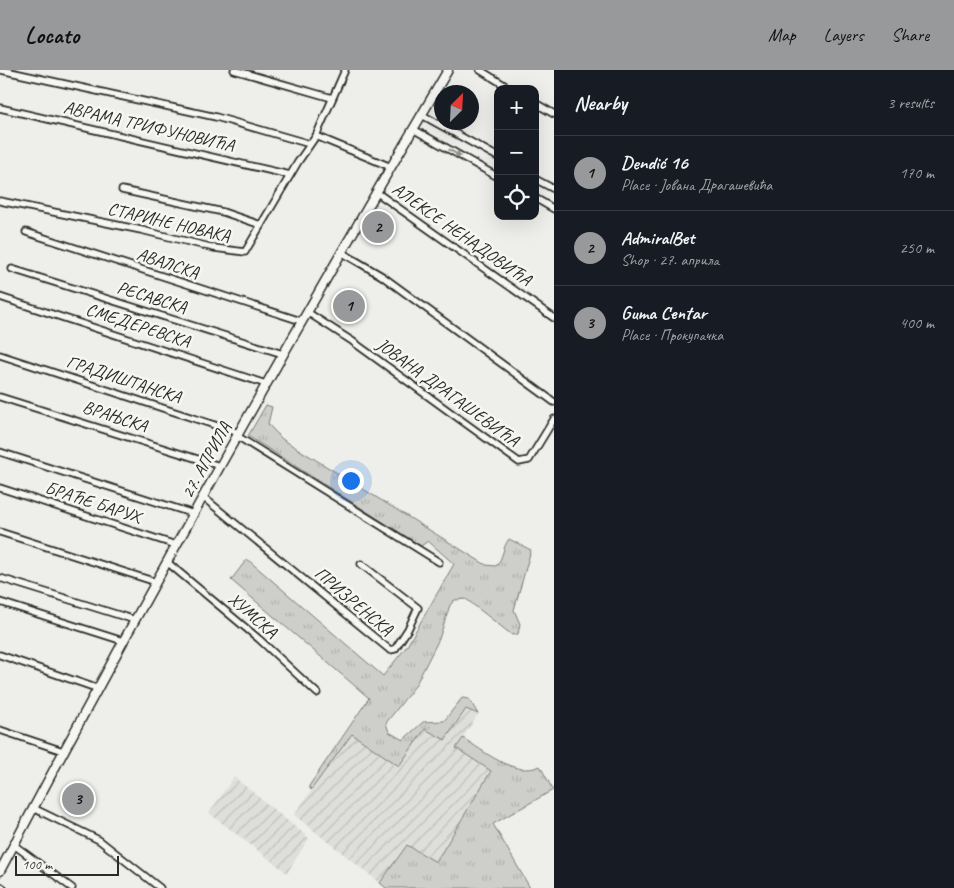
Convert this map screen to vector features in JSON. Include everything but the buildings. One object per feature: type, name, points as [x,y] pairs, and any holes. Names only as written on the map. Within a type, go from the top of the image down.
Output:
[{"type":"main road","name":"27. АПРИЛА","points":[[0,870],[96,688],[301,321],[448,70]]},
{"type":"street","points":[[1,70],[216,117],[310,144]]},
{"type":"street","points":[[234,70],[332,98]]},
{"type":"street","name":"СТАРИНЕ НОВАКА","points":[[0,202],[141,230],[239,253],[245,252],[290,175],[316,136],[345,70]]},
{"type":"street","points":[[480,70],[504,85]]},
{"type":"street","points":[[539,105],[554,114]]},
{"type":"street","name":"АВРАМА ТРИФУНОВИЋА","points":[[0,108],[290,175]]},
{"type":"street","points":[[422,114],[494,155]]},
{"type":"street","points":[[413,130],[494,175]]},
{"type":"street","points":[[316,136],[391,167]]},
{"type":"street","points":[[539,181],[554,189]]},
{"type":"street","points":[[122,190],[223,212],[261,224]]},
{"type":"street","name":"АЛЕКСЕ НЕНАДОВИЋА","points":[[376,192],[554,318]]},
{"type":"street","points":[[539,200],[554,209]]},
{"type":"street","name":"АВАЛСКА","points":[[26,232],[301,321]]},
{"type":"street","points":[[341,252],[382,276],[554,402]]},
{"type":"street","name":"РЕСАВСКА","points":[[12,269],[283,354]]},
{"type":"street","name":"СМЕДЕРЕВСКА","points":[[0,297],[266,384]]},
{"type":"street","name":"ЈОВАНА ДРАГАШЕВИЋА","points":[[307,312],[352,341],[515,460],[523,462],[528,460],[554,419]]},
{"type":"street","name":"ГРАДИШТАНСКА","points":[[0,355],[238,434],[439,562]]},
{"type":"street","name":"ВРАЊСКА","points":[[0,397],[220,466]]},
{"type":"street","points":[[0,452],[194,514]]},
{"type":"street","name":"БРАЋЕ БАРУХ","points":[[0,488],[176,545]]},
{"type":"street","name":"ПРИЗРЕНСКА","points":[[203,497],[390,650],[395,649],[408,629],[418,608],[361,564]]},
{"type":"street","points":[[0,532],[156,582]]},
{"type":"street","name":"ХУМСКА","points":[[167,562],[259,639],[316,693]]},
{"type":"street","points":[[0,578],[135,620]]},
{"type":"street","points":[[0,602],[123,641]]},
{"type":"street","points":[[0,655],[96,688]]},
{"type":"street","points":[[0,730],[63,751]]},
{"type":"street","points":[[33,808],[99,840],[160,888]]},
{"type":"street","points":[[14,845],[72,888]]},
{"type":"shaded area","points":[[466,709],[478,714],[456,748],[491,771],[436,863],[407,845],[380,883],[294,815],[352,734],[399,765],[425,728],[445,740]]},
{"type":"shaded area","points":[[234,777],[309,838],[287,873],[209,813]]},
{"type":"green space","points":[[266,405],[272,407],[268,424],[282,439],[486,565],[496,566],[509,539],[531,550],[514,610],[520,624],[518,634],[512,635],[466,599],[455,600],[450,605],[439,639],[415,686],[386,723],[389,732],[403,740],[423,722],[444,721],[462,698],[469,699],[478,714],[466,709],[445,740],[425,729],[399,766],[352,734],[311,790],[309,786],[369,698],[231,580],[247,559],[383,676],[407,646],[454,564],[428,541],[421,546],[248,436]]},
{"type":"green space","points":[[463,738],[490,756],[510,766],[530,769],[540,766],[553,790],[493,824],[530,888],[386,888],[380,883],[407,845],[436,862],[491,771],[456,748]]},
{"type":"place","name":"AdmiralBet","points":[[378,227]]},
{"type":"place","name":"Dendić 16","points":[[349,306]]},
{"type":"place","name":"Guma Centar","points":[[78,799]]}]
